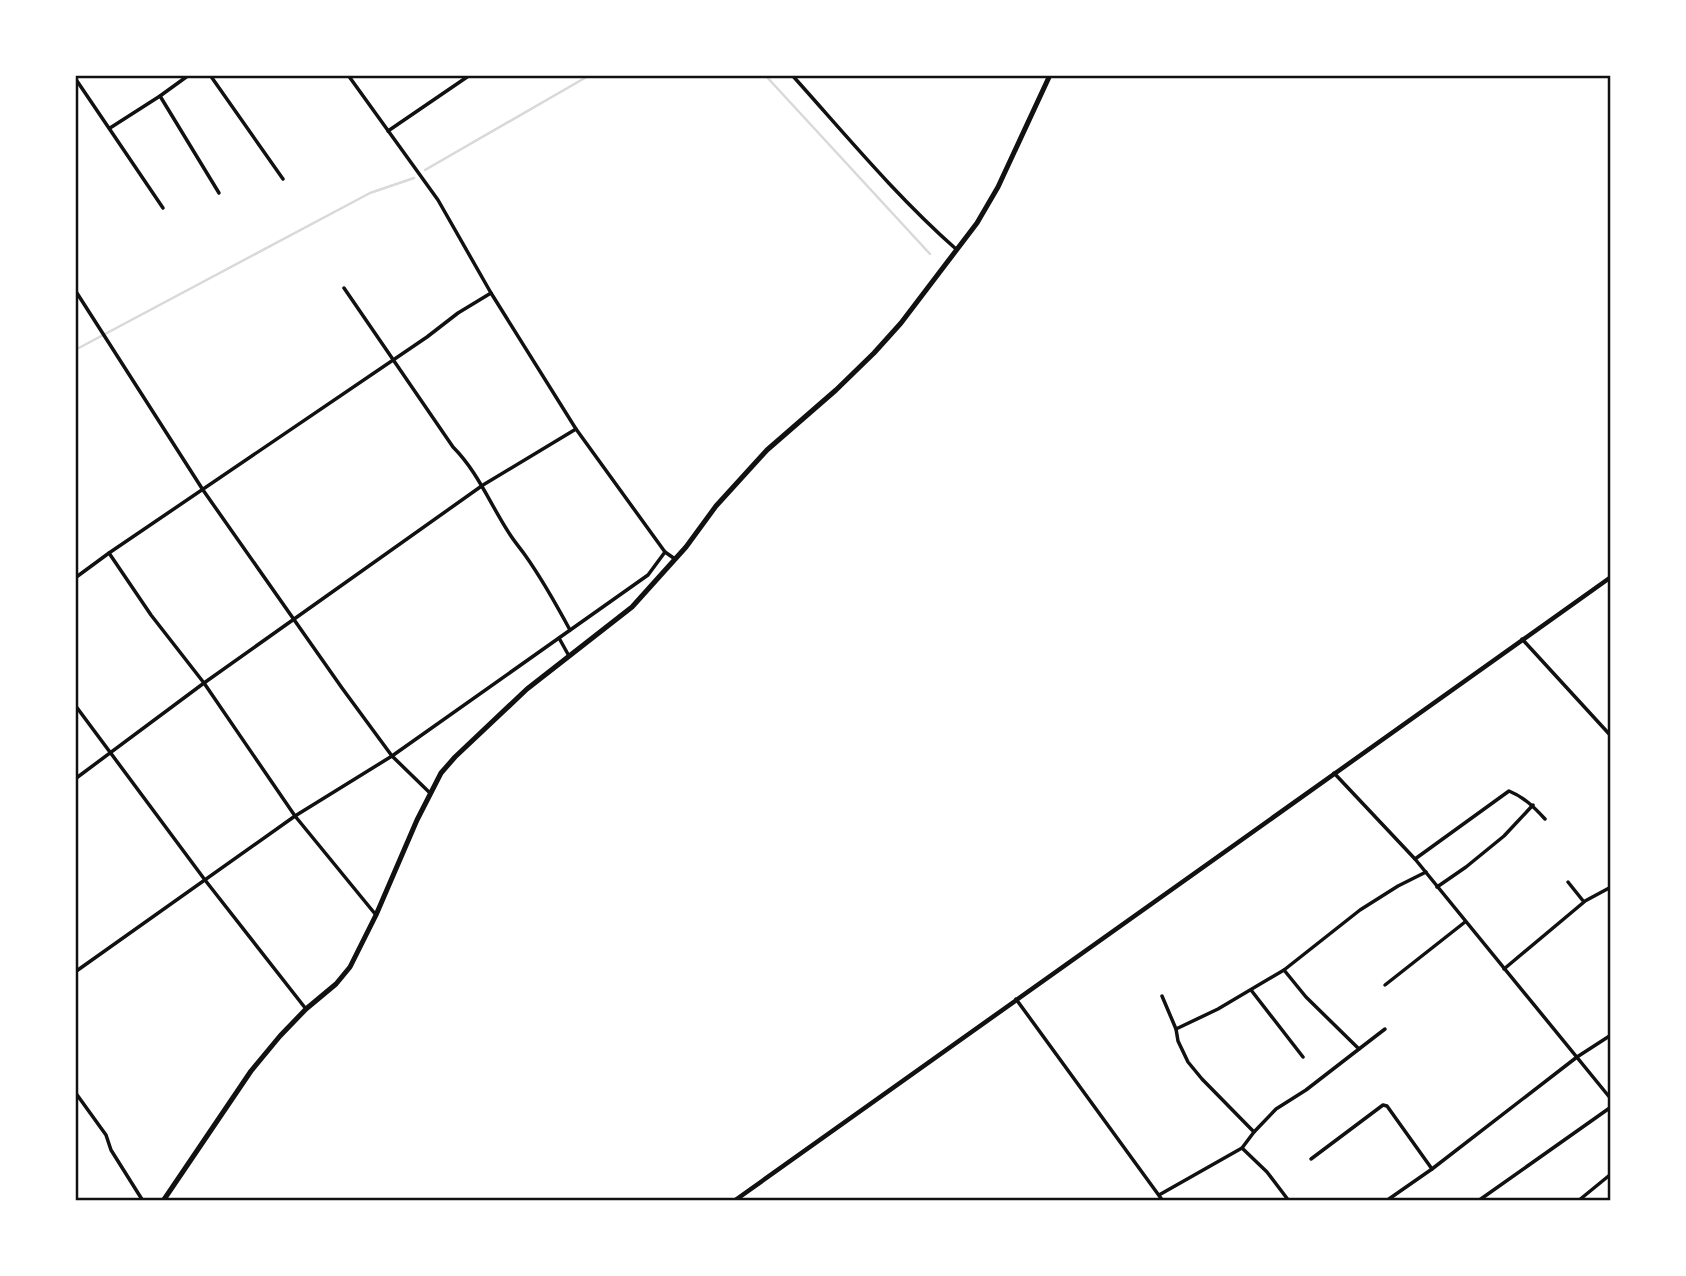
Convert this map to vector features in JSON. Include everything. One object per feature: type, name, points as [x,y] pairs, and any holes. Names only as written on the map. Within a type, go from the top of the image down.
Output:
[{"type":"main road","points":[[163,1201],[251,1071],[280,1036],[336,984],[350,967],[441,773],[454,757],[527,689],[632,607],[676,559],[716,506],[767,450],[835,390],[901,323],[977,223],[998,187],[1050,75]]},
{"type":"street","points":[[110,128],[189,75]]},
{"type":"street","points":[[210,75],[283,179]]},
{"type":"street","points":[[348,75],[438,200],[491,293],[576,429],[665,552],[676,559]]},
{"type":"street","points":[[388,131],[470,75]]},
{"type":"street","points":[[792,75],[924,220],[958,250]]},
{"type":"street","points":[[75,78],[163,208]]},
{"type":"street","points":[[160,96],[219,193]]},
{"type":"street","points":[[344,288],[453,447],[467,460],[508,533],[551,594],[570,630]]},
{"type":"street","points":[[75,290],[203,490],[342,688],[392,756],[430,793]]},
{"type":"street","points":[[75,578],[458,313],[491,293]]},
{"type":"street","points":[[75,779],[294,618],[483,485],[576,429]]},
{"type":"street","points":[[75,972],[295,816],[392,756],[648,575],[665,552]]},
{"type":"street","points":[[109,553],[151,615],[204,683],[295,816],[376,915]]},
{"type":"street","points":[[734,1201],[1611,577]]},
{"type":"street","points":[[559,638],[569,656]]},
{"type":"street","points":[[1522,639],[1611,735]]},
{"type":"street","points":[[75,705],[205,880],[306,1009]]},
{"type":"street","points":[[1334,773],[1415,859],[1611,1099]]},
{"type":"street","points":[[1415,859],[1507,792],[1513,792],[1532,805],[1545,819]]},
{"type":"street","points":[[1437,887],[1504,836],[1532,805]]},
{"type":"street","points":[[1176,1030],[1284,970],[1360,910],[1426,872]]},
{"type":"street","points":[[1568,882],[1584,902]]},
{"type":"street","points":[[1504,969],[1584,902],[1611,887]]},
{"type":"street","points":[[1385,985],[1465,922]]},
{"type":"street","points":[[1284,970],[1306,997],[1359,1049]]},
{"type":"street","points":[[1251,990],[1303,1057]]},
{"type":"street","points":[[1162,996],[1176,1035],[1194,1070],[1254,1132]]},
{"type":"street","points":[[1016,999],[1163,1201]]},
{"type":"street","points":[[1159,1195],[1242,1148],[1276,1109],[1306,1090],[1385,1029]]},
{"type":"street","points":[[1386,1201],[1432,1169],[1577,1057],[1611,1035]]},
{"type":"street","points":[[75,1092],[106,1135],[111,1150],[143,1201]]},
{"type":"street","points":[[1311,1159],[1383,1105],[1387,1106],[1432,1169]]},
{"type":"street","points":[[1478,1201],[1611,1107]]},
{"type":"street","points":[[1242,1148],[1267,1172],[1289,1201]]},
{"type":"street","points":[[1578,1201],[1611,1174]]},
{"type":"waterway","points":[[425,170],[590,75]]},
{"type":"waterway","points":[[765,75],[930,254]]},
{"type":"waterway","points":[[75,350],[370,193],[414,178]]}]
